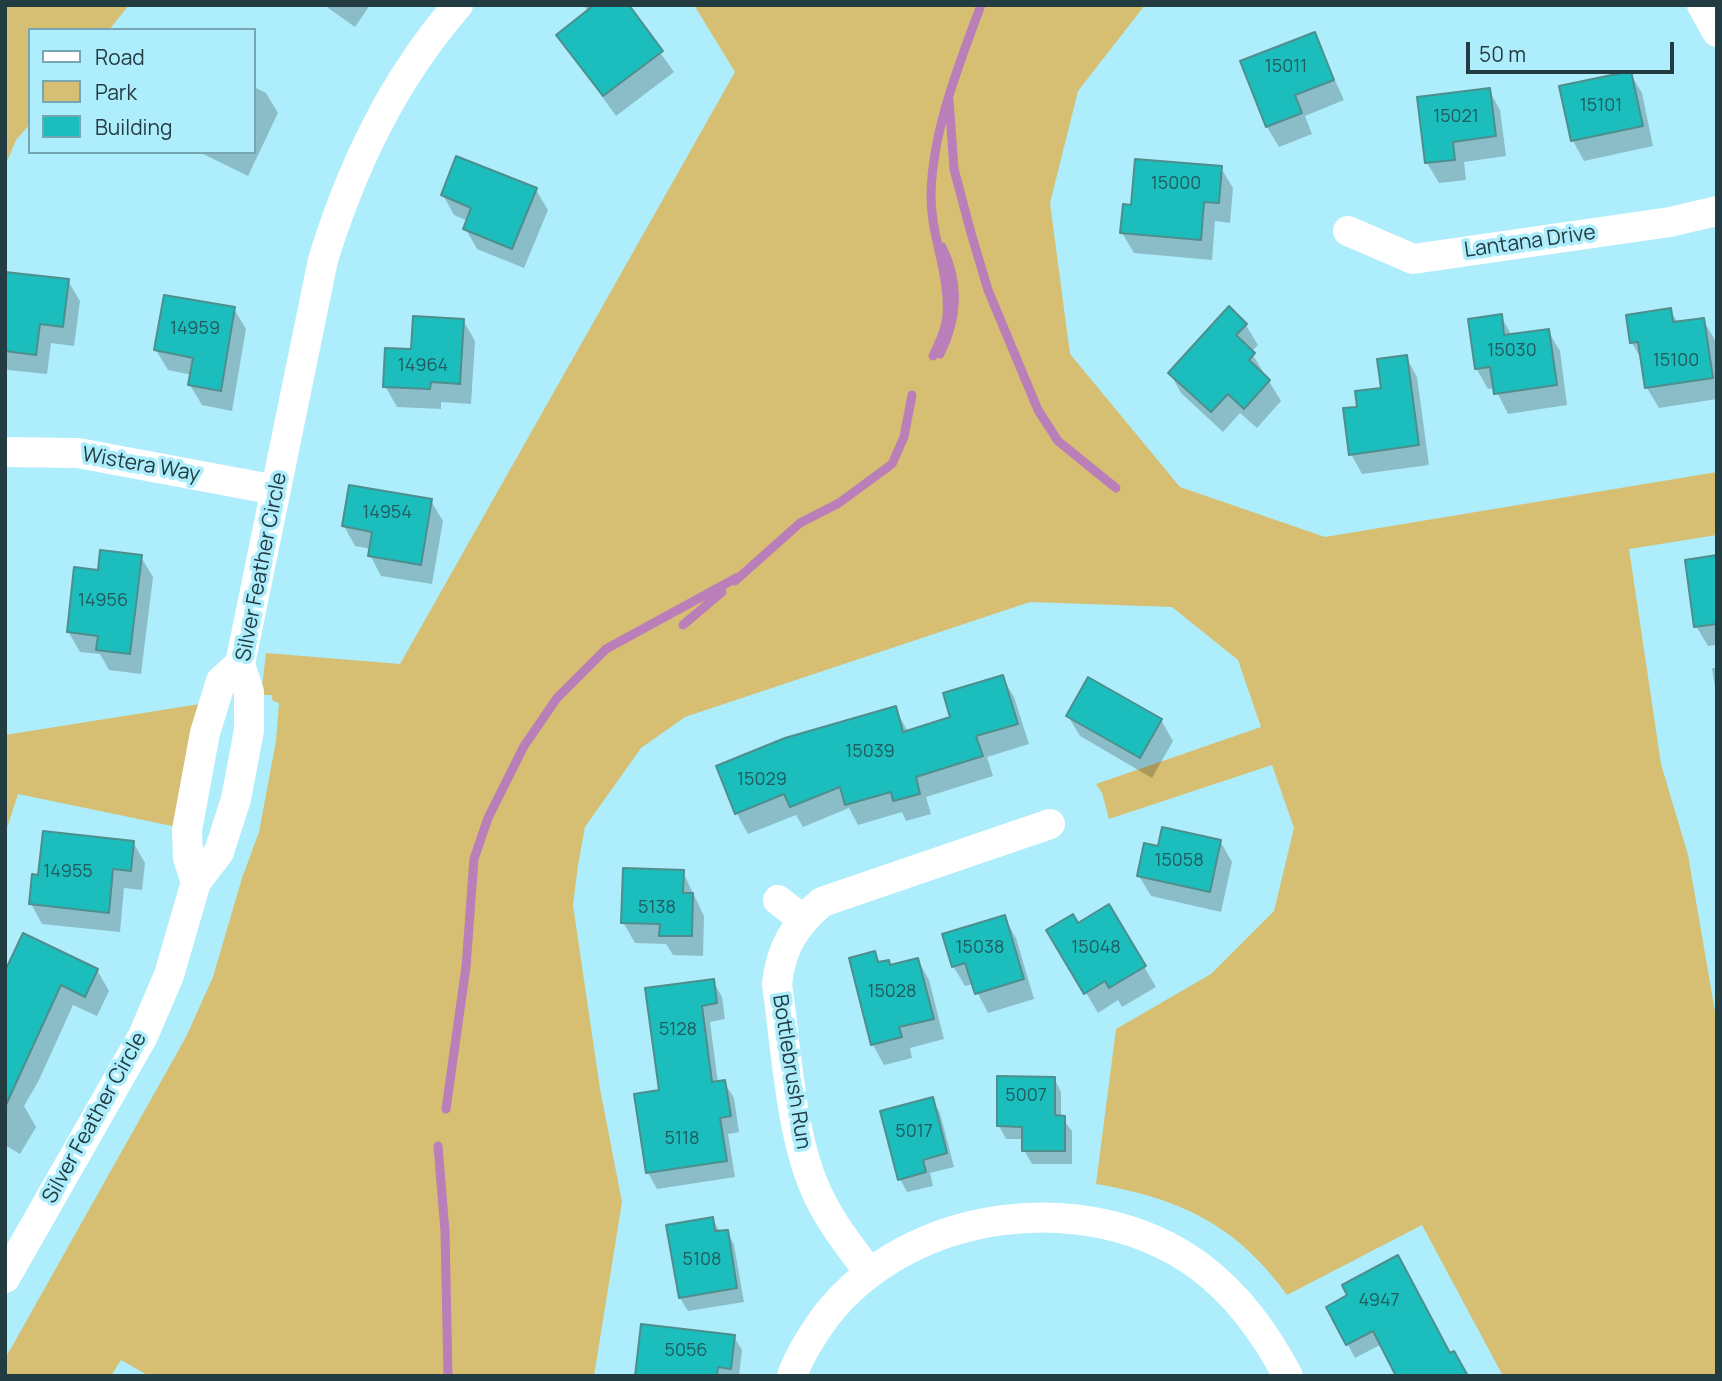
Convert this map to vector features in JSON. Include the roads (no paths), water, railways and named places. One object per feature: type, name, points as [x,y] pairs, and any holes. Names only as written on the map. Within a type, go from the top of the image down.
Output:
[{"type":"street","name":"Silver Feather Circle","points":[[5,1278],[143,1036],[169,975],[196,882],[219,852],[236,799],[249,730],[249,692],[240,664],[323,260],[339,208],[365,146],[396,88],[434,33],[458,5]]},
{"type":"street","points":[[1702,5],[1717,32]]},
{"type":"street","name":"Lantana Drive","points":[[1348,231],[1413,259],[1670,222],[1717,211]]},
{"type":"street","name":"Wistera Way","points":[[5,452],[90,454],[276,490]]},
{"type":"street","points":[[196,882],[188,858],[187,830],[205,733],[221,681],[240,664]]},
{"type":"street","name":"Bottlebrush Run","points":[[869,1272],[836,1228],[814,1185],[801,1143],[777,984],[780,959],[788,938],[802,919],[822,902],[842,893],[1050,824]]},
{"type":"street","points":[[778,900],[802,919]]},
{"type":"street","points":[[792,1376],[814,1332],[840,1298],[869,1272],[904,1249],[940,1233],[977,1223],[1020,1219],[1084,1221],[1127,1230],[1164,1245],[1198,1265],[1232,1294],[1257,1324],[1288,1376]]},
{"type":"waterway","points":[[933,356],[947,315],[946,284],[932,209],[933,169],[948,97],[981,5]]},
{"type":"waterway","points":[[949,100],[954,169],[971,233],[988,290],[1038,410],[1058,441],[1116,488]]},
{"type":"waterway","points":[[940,354],[950,327],[954,300],[952,274],[942,247]]},
{"type":"waterway","points":[[735,581],[800,523],[839,503],[892,464],[904,437],[912,395]]},
{"type":"waterway","points":[[446,1109],[466,967],[474,859],[488,818],[524,746],[557,698],[606,649],[738,577]]},
{"type":"waterway","points":[[683,625],[722,592]]},
{"type":"waterway","points":[[438,1146],[445,1231],[448,1376]]}]
